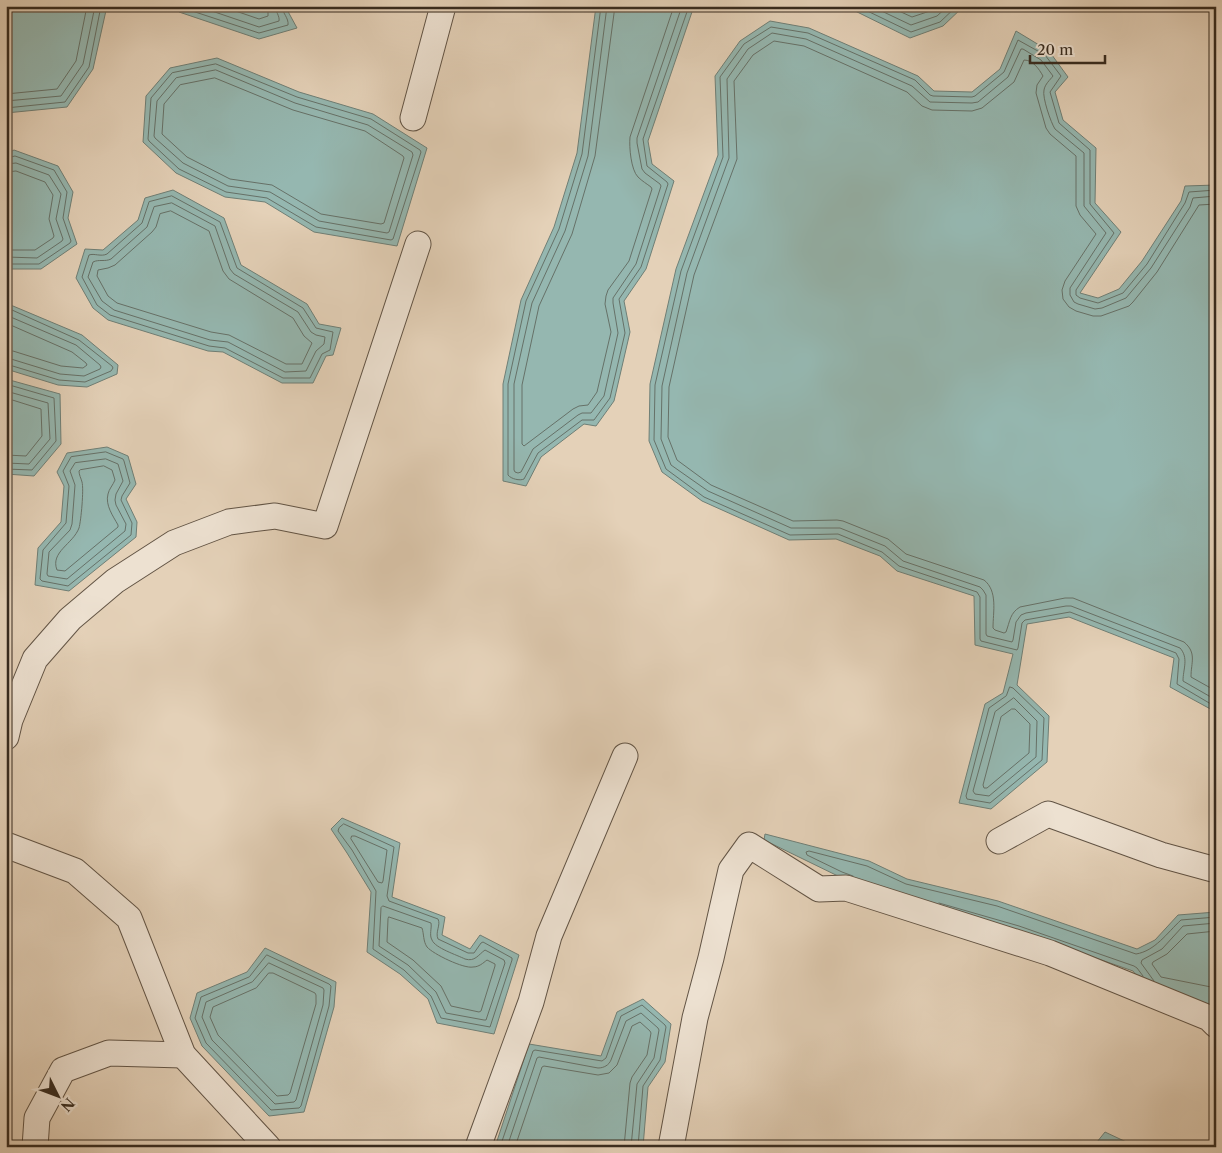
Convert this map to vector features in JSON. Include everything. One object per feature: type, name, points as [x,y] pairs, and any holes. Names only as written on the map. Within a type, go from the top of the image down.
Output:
[{"type":"street","points":[[413,118],[443,6]]},
{"type":"street","points":[[6,737],[10,720],[36,659],[70,619],[115,581],[174,543],[229,522],[275,516],[325,526],[418,244]]},
{"type":"street","points":[[478,1147],[531,1002],[549,936],[626,756]]},
{"type":"street","points":[[999,842],[1048,814],[1161,855],[1216,870]]},
{"type":"street","points":[[671,1147],[695,1018],[731,870],[749,844],[819,889],[846,888],[1050,953],[1209,1018],[1216,1025]]},
{"type":"street","points":[[6,845],[75,871],[129,918],[183,1055],[268,1147]]},
{"type":"street","points":[[35,1147],[37,1118],[63,1070],[109,1053],[183,1055]]},
{"type":"water","points":[[6,6],[107,6],[93,69],[67,107],[6,113]]},
{"type":"water","points":[[174,6],[285,6],[297,28],[259,39],[179,12]]},
{"type":"water","points":[[596,6],[694,6],[648,141],[652,164],[674,181],[646,269],[624,301],[630,332],[614,401],[596,426],[584,424],[541,457],[526,486],[503,481],[503,384],[521,300],[554,227],[577,153]]},
{"type":"water","points":[[845,6],[964,6],[943,26],[910,38]]},
{"type":"water","points":[[770,21],[809,28],[918,76],[934,91],[972,92],[1000,69],[1016,31],[1049,51],[1068,77],[1055,92],[1063,120],[1096,148],[1095,203],[1121,232],[1080,293],[1098,298],[1119,289],[1142,261],[1181,201],[1185,186],[1216,185],[1216,712],[1170,687],[1174,658],[1069,617],[1027,624],[1017,685],[1049,716],[1047,762],[991,809],[959,803],[985,704],[1003,693],[1013,654],[975,645],[974,596],[897,571],[880,556],[836,539],[789,540],[702,501],[662,472],[649,441],[650,384],[676,269],[718,155],[715,76],[740,41]]},
{"type":"water","points":[[217,58],[299,92],[373,114],[427,148],[397,246],[314,232],[265,202],[225,197],[176,173],[143,142],[146,96],[170,68]]},
{"type":"water","points":[[14,150],[58,166],[73,192],[68,218],[77,244],[41,269],[6,269],[6,154]]},
{"type":"water","points":[[173,190],[224,218],[241,265],[307,304],[319,324],[341,328],[333,355],[326,356],[313,383],[282,383],[223,352],[208,351],[108,320],[93,308],[76,278],[85,249],[103,250],[138,220],[145,198]]},
{"type":"water","points":[[6,304],[82,335],[118,365],[117,374],[87,387],[58,385],[6,369]]},
{"type":"water","points":[[6,379],[60,394],[61,444],[34,476],[6,474]]},
{"type":"water","points":[[107,447],[128,456],[136,484],[126,499],[137,522],[136,537],[69,591],[35,585],[38,548],[61,522],[64,486],[57,472],[67,453]]},
{"type":"water","points":[[342,818],[400,843],[392,897],[445,917],[442,935],[470,949],[480,935],[519,955],[494,1034],[437,1023],[428,999],[400,974],[367,952],[371,892],[331,829]]},
{"type":"water","points":[[765,834],[869,861],[907,879],[998,901],[1137,949],[1155,940],[1178,915],[1216,912],[1216,1007],[1150,994],[1133,971],[1018,931],[840,877],[764,840]]},
{"type":"water","points":[[265,948],[336,982],[334,1007],[304,1112],[269,1116],[202,1046],[190,1018],[197,993],[247,972]]},
{"type":"water","points":[[643,999],[671,1024],[665,1062],[648,1087],[643,1147],[495,1147],[529,1044],[601,1056],[617,1012]]},
{"type":"water","points":[[1105,1132],[1137,1147],[1093,1147]]}]
